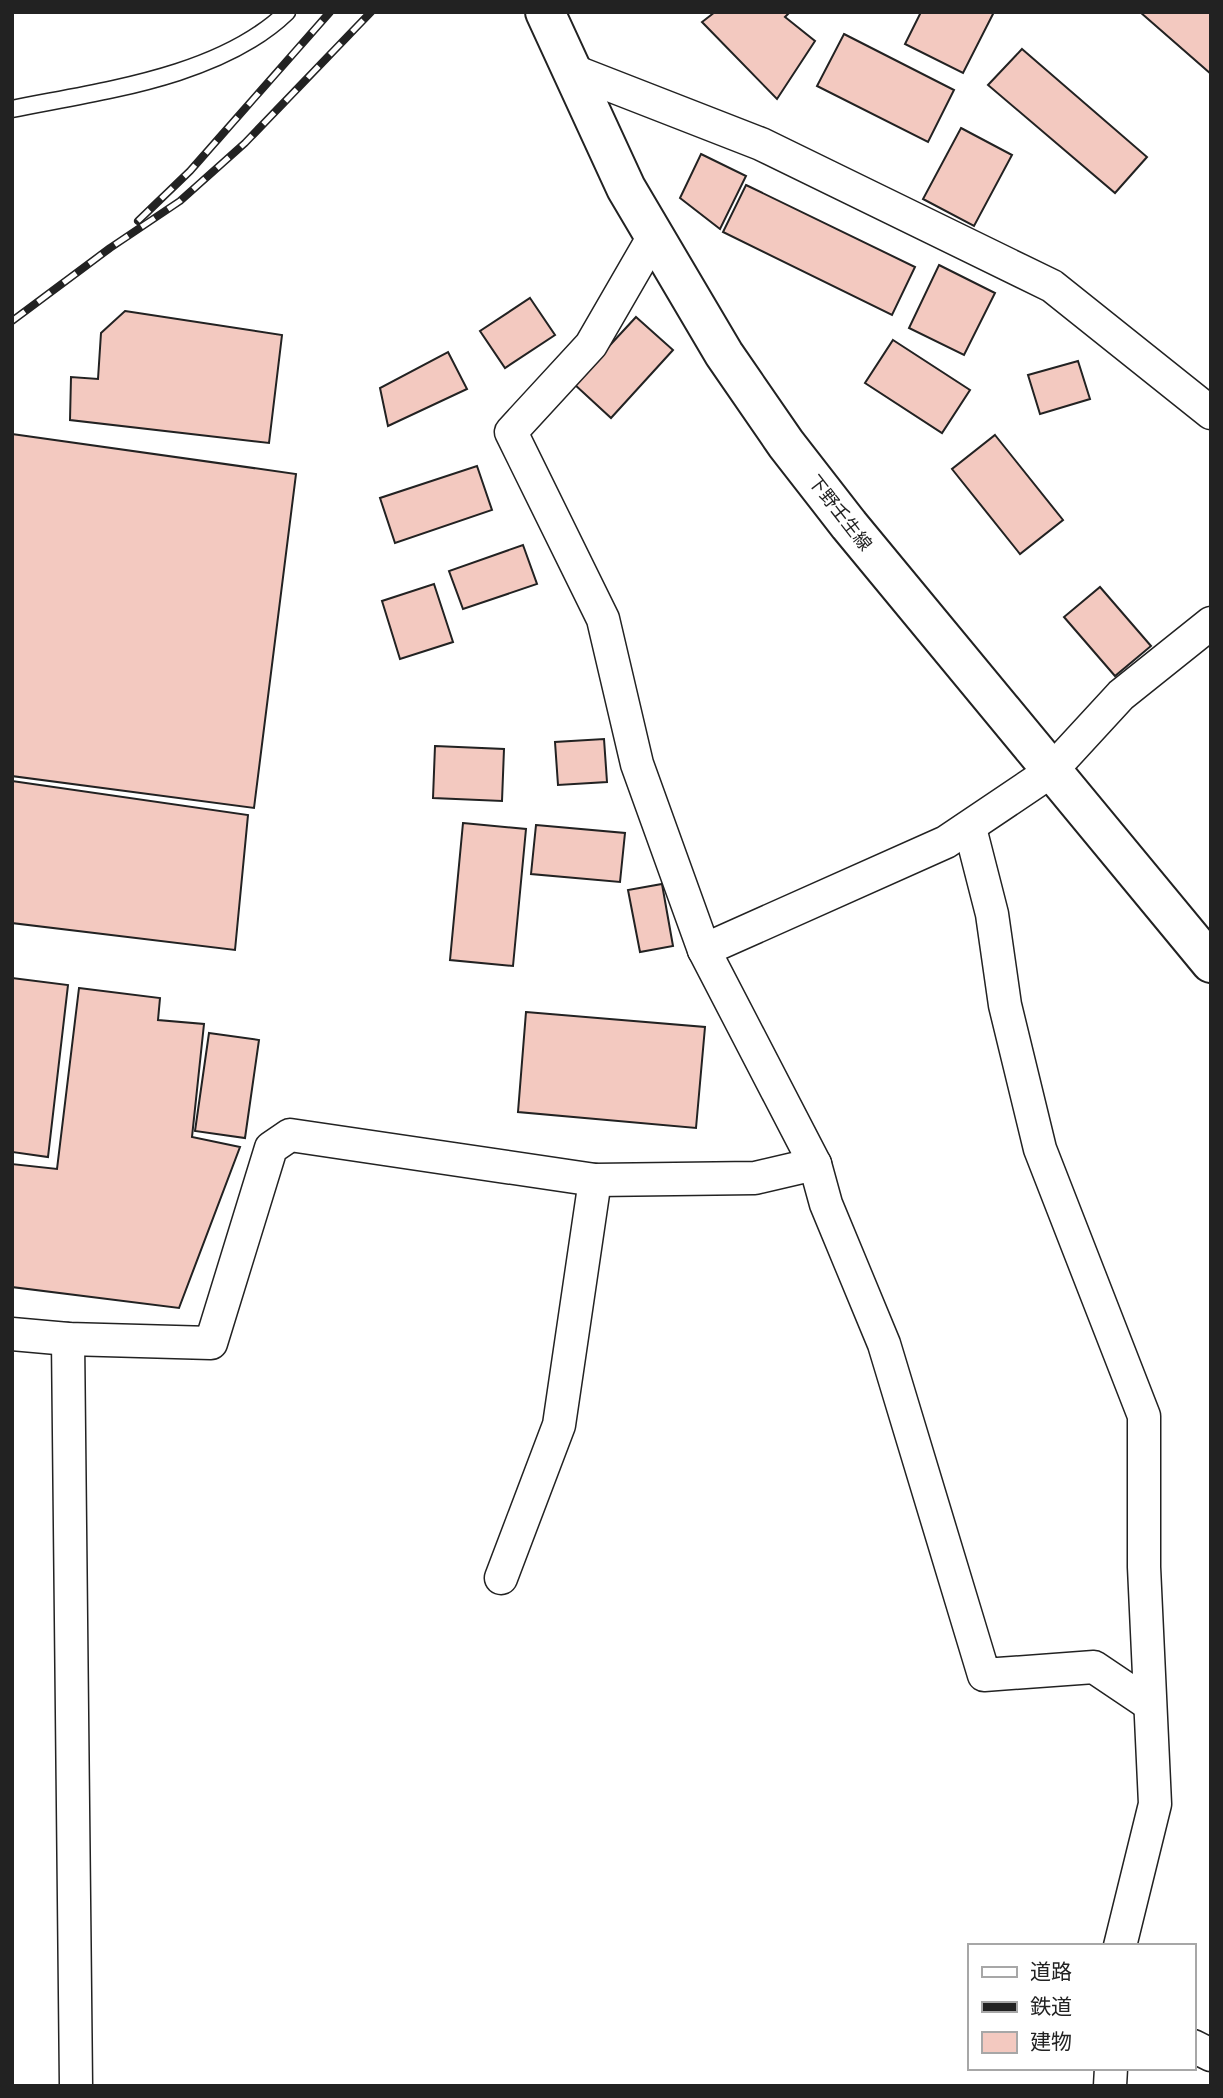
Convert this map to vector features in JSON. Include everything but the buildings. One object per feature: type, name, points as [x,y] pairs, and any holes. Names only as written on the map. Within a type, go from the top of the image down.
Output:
[{"type":"main road","name":"下野壬生線","points":[[545,12],[626,188],[724,354],[786,444],[1050,772],[1211,963]]},
{"type":"street","points":[[571,70],[761,144],[1052,286],[1211,412]]},
{"type":"street","points":[[654,236],[591,345],[511,432],[603,619],[637,764],[704,950],[815,1164],[826,1205],[884,1344],[984,1675],[1094,1667],[1149,1704]]},
{"type":"street","points":[[704,950],[946,842],[970,828],[1050,772],[1121,695],[1211,623]]},
{"type":"street","points":[[970,828],[992,914],[1004,1005],[1040,1149],[1144,1416],[1144,1567],[1155,1804],[1120,1944]]},
{"type":"street","points":[[12,1334],[68,1339],[211,1343],[271,1149],[290,1135],[595,1180],[755,1178],[815,1164]]},
{"type":"street","points":[[501,1578],[559,1425],[595,1180]]},
{"type":"street","points":[[68,1339],[76,2086]]},
{"type":"street","points":[[1195,2047],[1211,2055]]},
{"type":"lane","points":[[12,109],[118,88],[218,58],[273,26],[287,12]]},
{"type":"railway","points":[[138,221],[190,171],[330,12]]},
{"type":"railway","points":[[12,321],[110,248],[180,201],[245,143],[371,12]]}]
